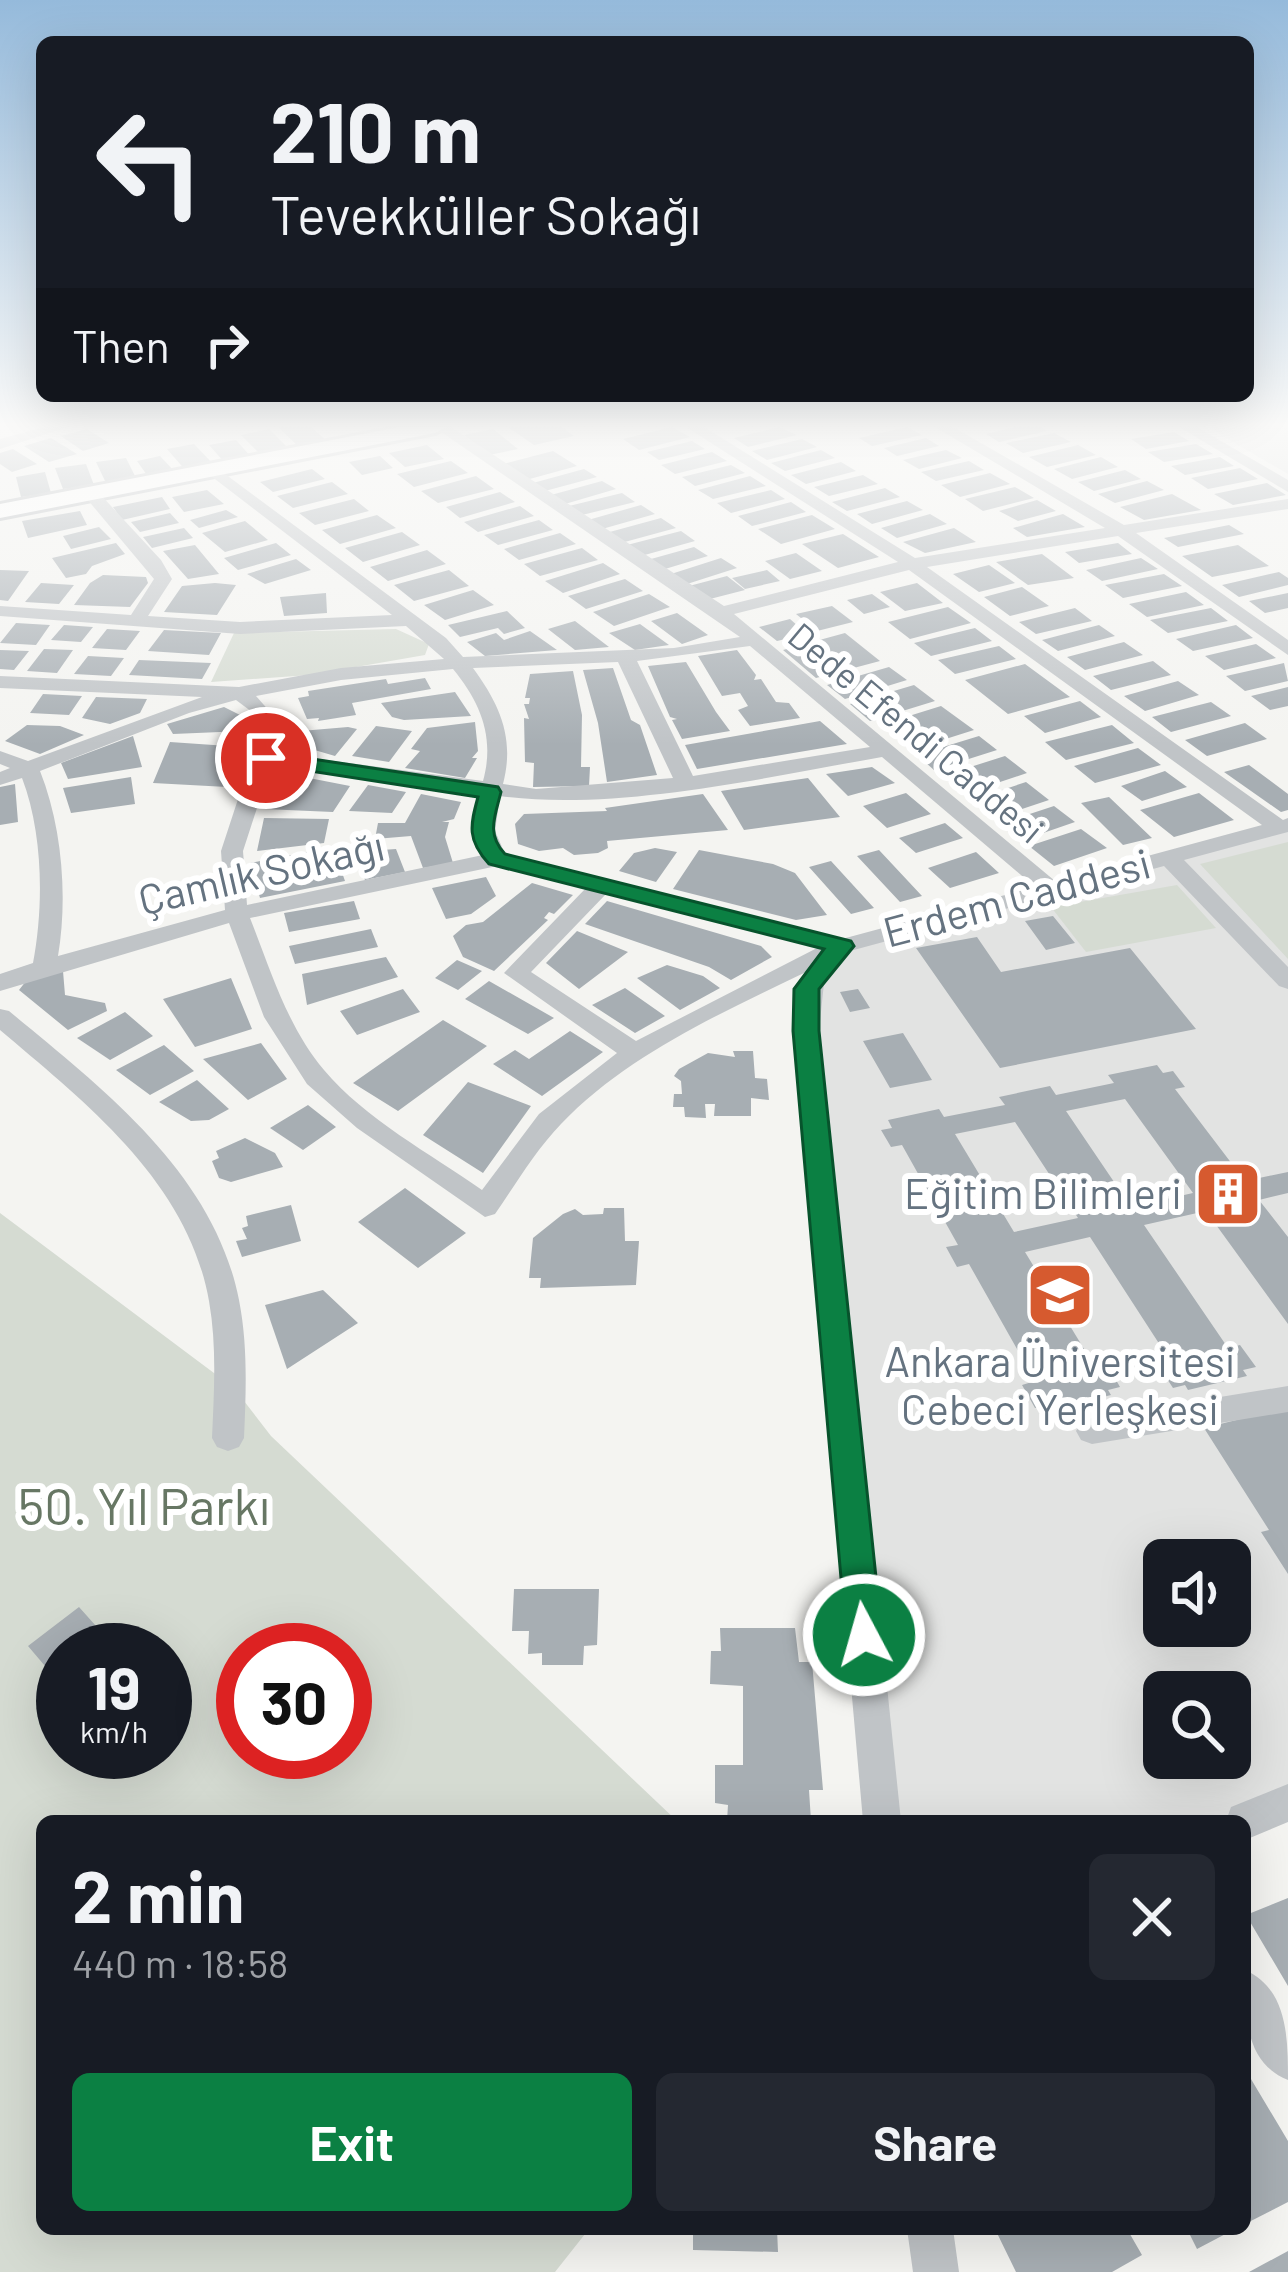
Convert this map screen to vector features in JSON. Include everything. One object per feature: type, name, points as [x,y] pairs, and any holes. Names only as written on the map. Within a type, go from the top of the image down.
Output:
[{"type":"street","points":[[127,533],[163,579],[137,619]]},
{"type":"street","points":[[297,533],[460,663],[498,737],[499,765],[481,828],[484,845],[497,859],[842,946]]},
{"type":"street","name":"Dede Efendi Caddesi","points":[[600,533],[721,612],[1050,888]]},
{"type":"street","points":[[862,533],[1283,826]]},
{"type":"street","points":[[721,612],[912,564],[1101,533]]},
{"type":"street","points":[[1124,533],[1288,650]]},
{"type":"street","points":[[0,611],[240,628],[410,620]]},
{"type":"street","points":[[0,779],[164,716],[239,693],[341,674],[460,663],[626,658],[754,640]]},
{"type":"street","points":[[626,658],[686,784]]},
{"type":"street","points":[[0,682],[239,693],[264,710],[272,724],[266,758],[242,812],[232,851],[237,914],[277,1017],[316,1078],[366,1121],[485,1207],[557,1111],[637,1054],[780,974],[842,946]]},
{"type":"street","points":[[266,758],[490,792],[582,794],[686,784],[882,751]]},
{"type":"street","points":[[0,757],[28,768]]},
{"type":"street","points":[[28,768],[45,844],[50,945],[44,967]]},
{"type":"street","name":"Erdem Caddesi","points":[[881,1815],[806,1031],[806,989],[823,963],[842,946],[1283,826]]},
{"type":"street","points":[[1168,857],[1288,982]]},
{"type":"street","name":"Çamlık Sokağı","points":[[0,983],[237,914],[497,859]]},
{"type":"street","points":[[602,885],[516,973],[637,1054]]},
{"type":"street","points":[[0,1017],[105,1102],[157,1156],[193,1212],[224,1292],[235,1368],[228,1438]]},
{"type":"street","points":[[1092,1431],[1288,1399]]},
{"type":"street","points":[[1251,1818],[1288,1803]]},
{"type":"street","points":[[1251,2000],[1288,2059]]},
{"type":"street","points":[[931,2235],[936,2272]]},
{"type":"shaded area","name":"Ankara Üniversitesi Cebeci Yerleşkesi","points":[[1288,825],[1288,1803],[1251,1818],[881,1815],[806,1031],[822,963],[842,946]]},
{"type":"green space","points":[[396,629],[429,644],[425,655],[310,675],[211,682],[234,633]]},
{"type":"green space","points":[[1288,842],[1288,959],[1200,864]]},
{"type":"green space","points":[[1177,885],[1216,928],[1086,952],[1051,907]]},
{"type":"green space","name":"50. Yıl Parkı","points":[[0,1213],[234,1388],[271,1436],[671,1815],[36,1815],[36,2235],[584,2235],[555,2272],[0,2272]]},
{"type":"building","points":[[105,533],[111,539],[71,549],[63,536]]},
{"type":"building","points":[[189,533],[193,538],[152,548],[143,537]]},
{"type":"building","points":[[202,533],[260,533],[268,540],[225,552]]},
{"type":"building","points":[[326,533],[378,533],[340,544]]},
{"type":"building","points":[[398,533],[420,545],[363,562],[345,548]]},
{"type":"building","points":[[491,533],[542,533],[498,545],[484,535]]},
{"type":"building","points":[[560,533],[576,544],[519,560],[504,549]]},
{"type":"building","points":[[606,533],[658,533],[621,543]]},
{"type":"building","points":[[673,533],[684,533],[695,541],[641,556],[627,545]]},
{"type":"building","points":[[764,533],[821,533],[781,544]]},
{"type":"building","points":[[936,533],[962,533],[976,542],[925,553],[903,542]]},
{"type":"building","points":[[1189,533],[1244,534],[1178,547],[1164,538]]},
{"type":"building","points":[[843,534],[879,557],[838,568],[802,544]]},
{"type":"building","points":[[116,543],[125,554],[92,566],[86,574],[66,578],[52,558]]},
{"type":"building","points":[[276,543],[291,555],[238,570],[224,558]]},
{"type":"building","points":[[1118,543],[1132,554],[1079,563],[1065,552]]},
{"type":"building","points":[[195,545],[219,574],[188,579],[163,551]]},
{"type":"building","points":[[1238,545],[1269,566],[1212,577],[1182,556]]},
{"type":"building","points":[[694,547],[708,556],[665,569],[651,559]]},
{"type":"building","points":[[582,548],[598,560],[540,576],[524,564]]},
{"type":"building","points":[[427,550],[446,564],[388,581],[370,567]]},
{"type":"building","points":[[796,553],[822,571],[790,579],[765,561]]},
{"type":"building","points":[[1042,554],[1074,578],[1028,585],[996,562]]},
{"type":"building","points":[[721,558],[737,568],[687,584],[671,574]]},
{"type":"building","points":[[1141,558],[1158,569],[1102,581],[1086,570]]},
{"type":"building","points":[[296,559],[311,570],[265,584],[247,574]]},
{"type":"building","points":[[603,563],[620,574],[563,593],[545,581]]},
{"type":"building","points":[[989,565],[1015,583],[979,592],[953,574]]},
{"type":"building","points":[[0,570],[29,571],[8,601],[0,600]]},
{"type":"building","points":[[449,570],[469,586],[414,601],[394,585]]},
{"type":"building","points":[[767,570],[780,581],[745,589],[732,578]]},
{"type":"building","points":[[1279,572],[1288,578],[1288,585],[1239,597],[1222,585]]},
{"type":"building","points":[[1164,574],[1182,586],[1123,598],[1105,585]]},
{"type":"building","points":[[103,575],[146,577],[148,583],[130,607],[74,605],[90,583]]},
{"type":"building","points":[[727,576],[745,590],[706,600],[689,586]]},
{"type":"building","points":[[625,579],[643,591],[586,609],[568,596]]},
{"type":"building","points":[[41,583],[74,585],[59,604],[25,602]]},
{"type":"building","points":[[917,583],[943,603],[905,611],[880,592]]},
{"type":"building","points":[[236,585],[217,615],[164,612],[182,586]]},
{"type":"building","points":[[1022,587],[1049,606],[1010,616],[984,597]]},
{"type":"building","points":[[473,590],[494,605],[445,620],[424,605]]},
{"type":"building","points":[[1186,592],[1204,605],[1147,617],[1129,604]]},
{"type":"building","points":[[326,593],[327,613],[284,616],[280,597]]},
{"type":"building","points":[[1288,593],[1288,608],[1265,613],[1249,601]]},
{"type":"building","points":[[649,594],[670,607],[614,626],[593,612]]},
{"type":"building","points":[[872,594],[890,607],[864,614],[847,600]]},
{"type":"building","points":[[832,606],[853,622],[817,631],[796,614]]},
{"type":"building","points":[[948,607],[971,623],[910,639],[888,622]]},
{"type":"building","points":[[1075,608],[1092,621],[1036,634],[1019,622]]},
{"type":"building","points":[[1211,608],[1228,621],[1168,633],[1150,620]]},
{"type":"building","points":[[507,611],[525,628],[504,634],[498,628],[460,637],[448,625]]},
{"type":"building","points":[[677,613],[708,635],[682,644],[651,621]]},
{"type":"building","points":[[790,619],[807,634],[777,641],[759,627]]},
{"type":"building","points":[[575,621],[609,647],[575,650],[548,629]]},
{"type":"building","points":[[16,623],[50,625],[36,645],[0,643]]},
{"type":"building","points":[[640,624],[669,645],[635,650],[609,633]]},
{"type":"building","points":[[64,625],[93,627],[81,642],[51,640]]},
{"type":"building","points":[[1099,625],[1115,636],[1058,651],[1042,640]]},
{"type":"building","points":[[1236,625],[1253,638],[1193,651],[1176,639]]},
{"type":"building","points":[[975,628],[992,641],[931,656],[914,643]]},
{"type":"building","points":[[107,629],[140,631],[126,650],[92,648]]},
{"type":"building","points":[[164,630],[221,633],[209,655],[148,651]]},
{"type":"building","points":[[530,631],[557,650],[485,656],[467,642],[496,633],[504,640]]},
{"type":"building","points":[[845,633],[880,661],[816,678],[783,650]]},
{"type":"building","points":[[1124,642],[1143,655],[1085,670],[1067,657]]},
{"type":"building","points":[[1256,644],[1276,658],[1224,670],[1205,656]]},
{"type":"building","points":[[999,646],[1016,659],[955,674],[938,660]]},
{"type":"building","points":[[44,649],[73,650],[57,673],[27,671]]},
{"type":"building","points":[[0,650],[29,651],[14,670],[0,669]]},
{"type":"building","points":[[737,650],[756,675],[754,680],[761,679],[776,702],[789,703],[800,718],[750,726],[738,710],[748,706],[740,693],[722,696],[698,656]]},
{"type":"building","points":[[88,656],[124,658],[111,676],[74,674]]},
{"type":"building","points":[[139,660],[211,663],[202,679],[129,675]]},
{"type":"building","points":[[1153,661],[1171,675],[1111,690],[1093,676]]},
{"type":"building","points":[[686,662],[730,731],[682,739],[672,720],[677,719],[670,717],[648,666]]},
{"type":"building","points":[[1284,663],[1288,681],[1245,691],[1226,676]]},
{"type":"building","points":[[1025,664],[1070,697],[1008,714],[965,680]]},
{"type":"building","points":[[889,667],[907,680],[845,699],[827,685]]},
{"type":"building","points":[[613,668],[657,775],[607,782],[583,670]]},
{"type":"building","points":[[573,671],[582,715],[581,767],[590,767],[589,786],[533,787],[534,763],[525,762],[524,718],[529,719],[524,704],[529,704],[530,698],[525,698],[530,674]]},
{"type":"building","points":[[425,678],[431,689],[352,703],[356,715],[318,721],[307,719],[298,698],[309,696],[308,691]]},
{"type":"building","points":[[1178,681],[1199,695],[1145,711],[1124,696]]},
{"type":"building","points":[[914,685],[935,701],[870,721],[850,704]]},
{"type":"building","points":[[1288,687],[1288,706],[1270,710],[1251,696]]},
{"type":"building","points":[[455,692],[471,716],[404,720],[392,717],[381,703]]},
{"type":"building","points":[[43,694],[82,696],[69,715],[30,713]]},
{"type":"building","points":[[96,697],[147,699],[140,713],[110,724],[82,718]]},
{"type":"building","points":[[1080,701],[1101,717],[1045,733],[1024,716]]},
{"type":"building","points":[[1211,702],[1231,716],[1171,732],[1152,717]]},
{"type":"building","points":[[941,706],[974,730],[911,750],[880,725]]},
{"type":"building","points":[[224,707],[240,715],[244,731],[173,734],[167,724]]},
{"type":"building","points":[[820,721],[847,744],[697,769],[685,745]]},
{"type":"building","points":[[475,722],[478,751],[472,758],[477,758],[465,778],[405,768],[420,751],[411,749],[427,728]]},
{"type":"building","points":[[1245,723],[1267,739],[1207,756],[1185,740]]},
{"type":"building","points":[[27,725],[60,726],[84,735],[40,754],[5,741]]},
{"type":"building","points":[[1112,725],[1134,743],[1066,760],[1045,742]]},
{"type":"building","points":[[376,726],[412,731],[389,762],[352,756]]},
{"type":"building","points":[[357,729],[335,756],[294,744],[301,731]]},
{"type":"building","points":[[133,736],[142,767],[68,779],[61,763]]},
{"type":"building","points":[[979,736],[997,750],[934,770],[917,755]]},
{"type":"building","points":[[170,742],[248,745],[227,787],[153,783]]},
{"type":"building","points":[[1138,748],[1161,765],[1095,783],[1074,766]]},
{"type":"building","points":[[1005,756],[1027,773],[964,794],[942,776]]},
{"type":"building","points":[[1249,765],[1288,794],[1288,810],[1281,812],[1224,772]]},
{"type":"building","points":[[872,767],[895,783],[848,796],[826,774]]},
{"type":"building","points":[[1165,771],[1187,787],[1142,801],[1121,786]]},
{"type":"building","points":[[131,777],[135,804],[71,813],[63,788]]},
{"type":"building","points":[[309,778],[350,786],[333,812],[264,809],[274,791]]},
{"type":"building","points":[[808,778],[840,817],[744,830],[721,791]]},
{"type":"building","points":[[1026,782],[1049,800],[995,818],[972,800]]},
{"type":"building","points":[[15,784],[18,822],[0,825],[0,787]]},
{"type":"building","points":[[368,785],[406,792],[392,813],[349,811]]},
{"type":"building","points":[[906,793],[931,814],[887,828],[863,806]]},
{"type":"building","points":[[1199,793],[1234,820],[1174,837],[1140,810]]},
{"type":"building","points":[[421,794],[461,802],[454,819],[442,822],[449,822],[445,837],[453,863],[423,868],[411,836],[375,839],[378,823],[405,823]]},
{"type":"building","points":[[703,794],[728,830],[607,841],[608,848],[598,853],[574,855],[563,848],[539,851],[518,844],[515,824],[524,814],[607,811],[605,808]]},
{"type":"building","points":[[1109,797],[1152,838],[1123,845],[1081,803]]},
{"type":"building","points":[[1054,806],[1075,822],[1020,841],[999,824]]},
{"type":"building","points":[[264,818],[329,819],[324,843],[257,851]]},
{"type":"building","points":[[945,823],[963,838],[916,853],[899,838]]},
{"type":"building","points":[[1081,829],[1107,848],[1054,866],[1029,846]]},
{"type":"building","points":[[333,847],[345,881],[260,898],[250,863]]},
{"type":"building","points":[[655,848],[677,852],[656,882],[619,871],[634,853]]},
{"type":"building","points":[[396,849],[405,872],[365,880],[353,852]]},
{"type":"building","points":[[699,850],[773,864],[795,873],[827,915],[796,920],[673,889]]},
{"type":"building","points":[[879,850],[922,896],[900,902],[857,856]]},
{"type":"building","points":[[976,852],[999,873],[950,888],[928,868]]},
{"type":"building","points":[[831,861],[874,908],[851,914],[809,867]]},
{"type":"building","points":[[486,877],[496,896],[471,914],[446,919],[432,888]]},
{"type":"building","points":[[532,883],[573,895],[554,914],[549,912],[544,918],[548,920],[494,971],[463,957],[453,936],[466,925],[483,922]]},
{"type":"building","points":[[354,901],[360,919],[289,932],[284,913]]},
{"type":"building","points":[[607,901],[761,946],[772,957],[731,980],[709,967],[585,924]]},
{"type":"building","points":[[1053,916],[1075,943],[1046,950],[1025,921]]},
{"type":"building","points":[[371,929],[378,947],[295,964],[289,946]]},
{"type":"building","points":[[577,931],[628,952],[579,989],[546,963]]},
{"type":"building","points":[[977,937],[1001,972],[1130,948],[1196,1029],[1000,1068],[916,948]]},
{"type":"building","points":[[386,957],[398,977],[307,1005],[302,974]]},
{"type":"building","points":[[457,960],[482,971],[458,990],[435,978]]},
{"type":"building","points":[[667,965],[703,976],[720,988],[680,1010],[637,978]]},
{"type":"building","points":[[63,971],[65,995],[105,1003],[107,1011],[68,1030],[19,990],[30,976]]},
{"type":"building","points":[[231,978],[252,1029],[195,1047],[163,999]]},
{"type":"building","points":[[489,981],[554,1018],[528,1034],[465,999]]},
{"type":"building","points":[[625,988],[665,1016],[635,1033],[592,1005]]},
{"type":"building","points":[[403,989],[420,1012],[357,1035],[340,1011]]},
{"type":"building","points":[[858,989],[870,1008],[850,1012],[840,992]]},
{"type":"building","points":[[125,1012],[153,1036],[110,1060],[77,1038]]},
{"type":"building","points":[[443,1020],[487,1046],[398,1111],[353,1083]]},
{"type":"building","points":[[570,1031],[603,1052],[542,1096],[493,1064],[515,1050],[529,1059]]},
{"type":"building","points":[[903,1033],[932,1080],[890,1088],[863,1041]]},
{"type":"building","points":[[261,1043],[287,1079],[248,1100],[203,1059]]},
{"type":"building","points":[[164,1045],[194,1071],[150,1095],[116,1070]]},
{"type":"building","points":[[733,1051],[753,1051],[755,1078],[767,1079],[769,1100],[751,1098],[751,1116],[714,1116],[715,1104],[705,1104],[706,1118],[685,1117],[684,1107],[673,1107],[674,1094],[682,1094],[681,1081],[674,1076],[679,1069],[708,1053],[735,1057]]},
{"type":"building","points":[[1157,1065],[1163,1073],[1173,1071],[1185,1087],[1175,1089],[1245,1181],[1288,1172],[1288,1193],[1259,1200],[1288,1237],[1288,1324],[1206,1211],[1144,1225],[1228,1348],[1240,1345],[1256,1367],[1243,1370],[1247,1376],[1188,1390],[1185,1385],[1173,1388],[1158,1365],[1171,1362],[1090,1237],[1025,1252],[1095,1367],[1107,1364],[1120,1387],[1108,1390],[1111,1395],[1051,1410],[1048,1405],[1035,1408],[1022,1385],[1035,1381],[969,1264],[957,1267],[946,1247],[958,1245],[902,1145],[891,1147],[881,1130],[892,1128],[888,1120],[939,1109],[944,1117],[1005,1105],[999,1097],[1050,1086],[1056,1095],[1114,1083],[1108,1075]],"holes":[[[1125,1099],[1193,1193],[1131,1207],[1066,1111]],[[1015,1122],[1078,1218],[1014,1232],[955,1134]]]},
{"type":"building","points":[[197,1080],[229,1109],[209,1120],[191,1121],[159,1102]]},
{"type":"building","points":[[468,1082],[531,1106],[483,1173],[423,1135]]},
{"type":"building","points":[[308,1105],[336,1127],[303,1150],[270,1128]]},
{"type":"building","points":[[245,1138],[275,1153],[283,1167],[231,1182],[219,1178],[212,1161],[219,1158],[216,1151]]},
{"type":"building","points":[[405,1188],[466,1233],[418,1268],[358,1222]]},
{"type":"building","points":[[291,1205],[301,1241],[242,1257],[236,1241],[247,1239],[242,1228],[248,1226],[246,1216]]},
{"type":"building","points":[[604,1208],[624,1208],[625,1241],[639,1241],[636,1285],[540,1288],[541,1278],[529,1278],[533,1238],[563,1214],[575,1209],[583,1215],[603,1214]]},
{"type":"building","points":[[323,1290],[358,1323],[287,1369],[265,1305]]},
{"type":"building","points":[[1285,1408],[1288,1574],[1261,1532],[1269,1530],[1204,1428]]},
{"type":"building","points":[[514,1589],[599,1589],[597,1645],[584,1646],[583,1665],[542,1665],[542,1653],[528,1654],[529,1631],[512,1631]]},
{"type":"building","points":[[79,1607],[93,1623],[58,1623]]},
{"type":"building","points":[[720,1628],[795,1628],[799,1662],[812,1662],[823,1790],[809,1790],[811,1815],[727,1815],[728,1805],[715,1803],[715,1765],[743,1765],[743,1686],[710,1684],[711,1651],[721,1651]]},
{"type":"building","points":[[1288,1898],[1288,1986],[1251,1923],[1251,1913]]},
{"type":"building","points":[[1251,2079],[1288,2141],[1288,2202],[1251,2221]]},
{"type":"building","points":[[693,2235],[777,2235],[778,2252],[693,2250]]},
{"type":"building","points":[[998,2235],[1130,2235],[1142,2255],[1112,2272],[1016,2272]]},
{"type":"building","points":[[1190,2235],[1224,2235],[1197,2249]]},
{"type":"building","points":[[1288,2251],[1288,2272],[1249,2272]]},
{"type":"place","name":"Eğitim Bilimleri","points":[[1228,1194]]},
{"type":"place","name":"Ankara Üniversitesi Cebeci Yerleşkesi","points":[[1060,1295]]},
{"type":"route","points":[[266,758],[490,792],[481,828],[484,845],[497,859],[842,946],[823,963],[806,989],[806,1031],[864,1635]]}]
